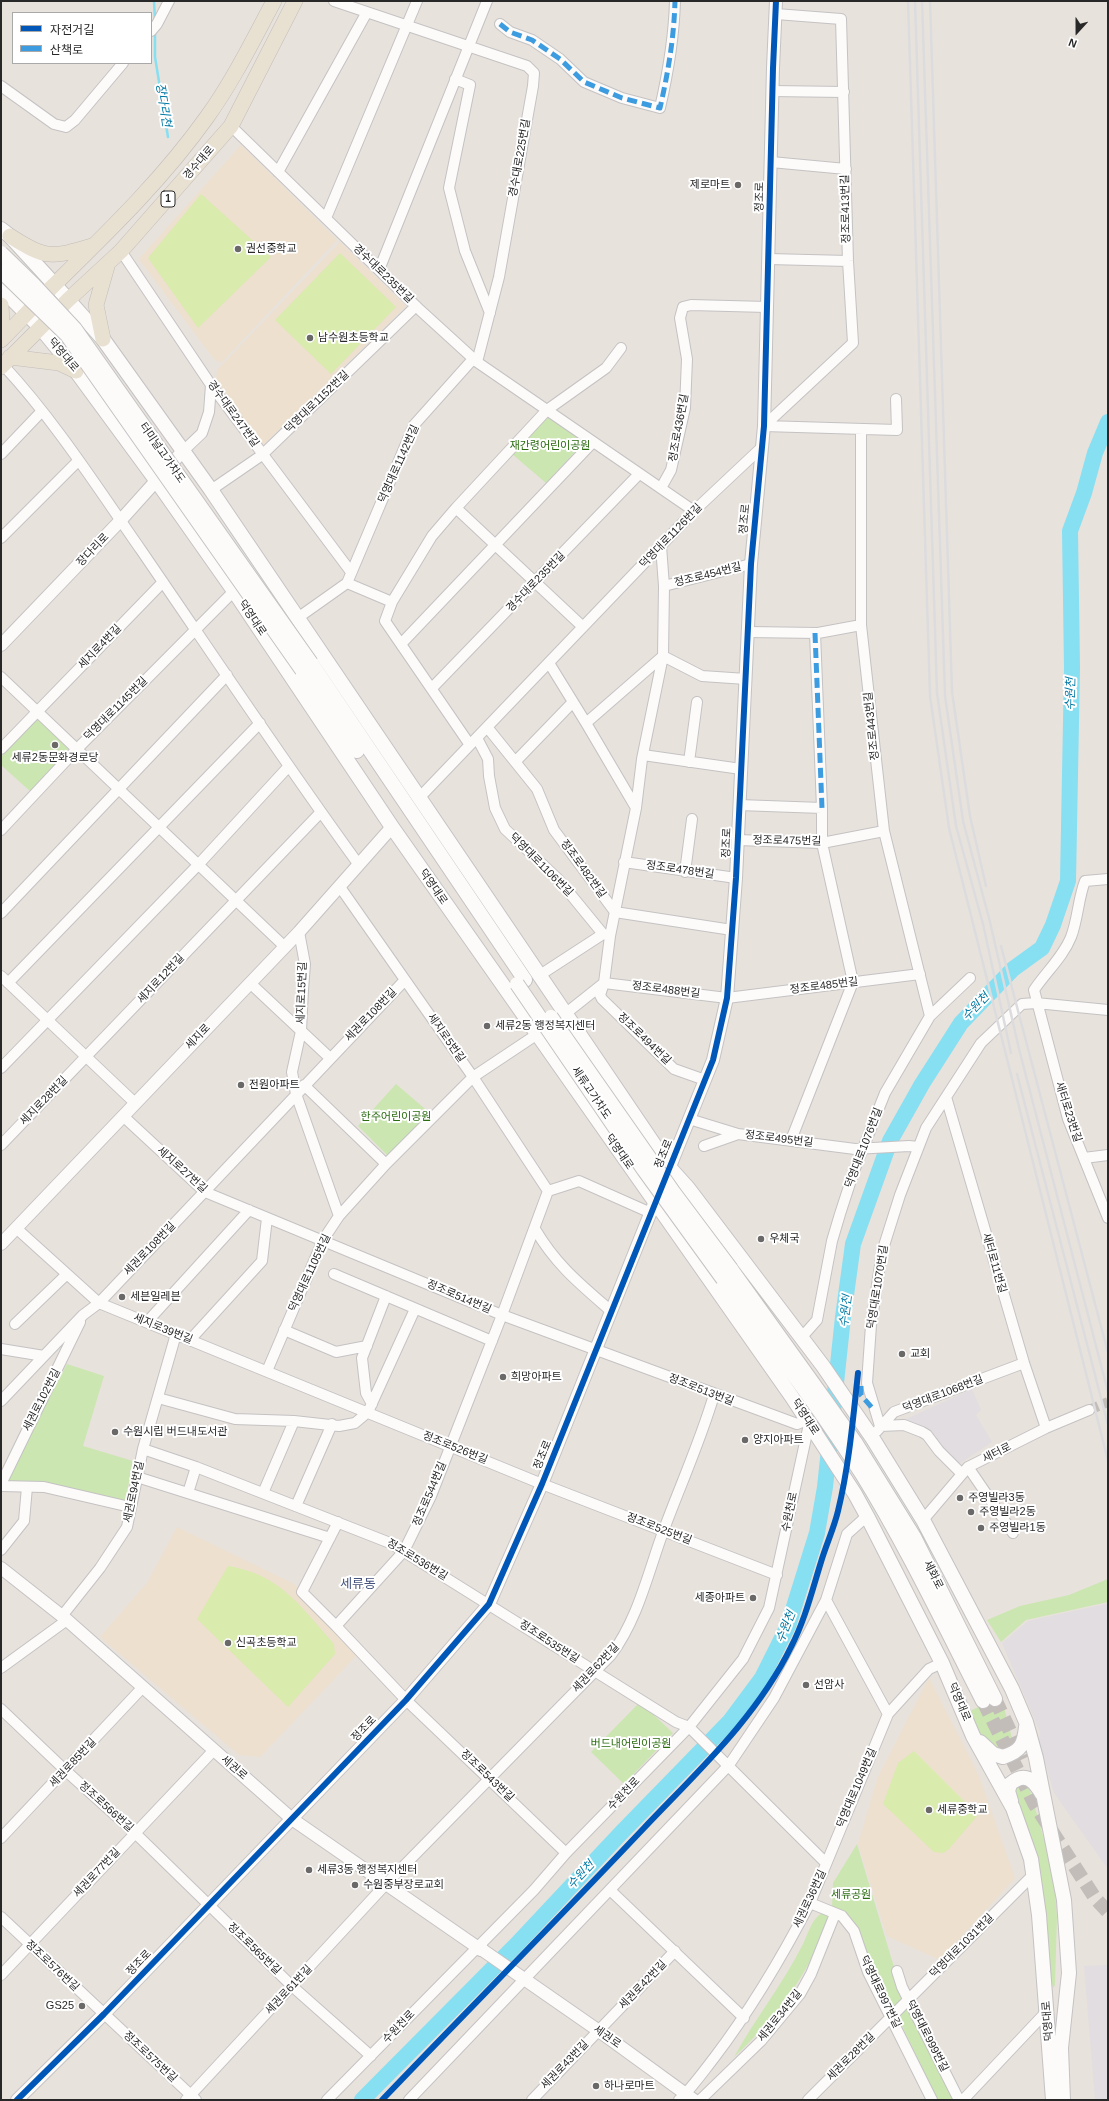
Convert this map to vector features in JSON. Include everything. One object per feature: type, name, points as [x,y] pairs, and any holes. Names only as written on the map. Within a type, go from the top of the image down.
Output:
[{"type":"main road","name":"경수대로","points":[[2,339],[54,284],[95,245],[169,166],[208,116],[242,62],[274,1]]},
{"type":"main road","name":"경수대로","points":[[4,363],[68,300],[121,251],[231,126],[295,1]]},
{"type":"main road","points":[[6,233],[32,250],[54,256],[95,245]]},
{"type":"main road","name":"덕영대로","points":[[6,233],[103,339],[182,452],[211,490],[298,617],[670,1168],[688,1188],[873,1431],[923,1520],[1012,1689],[1026,1722],[1044,1800],[1064,1900],[1069,1973],[1061,2048],[1063,2100]]},
{"type":"main road","name":"터미널고가차도","points":[[1,253],[33,284],[75,329],[306,667]]},
{"type":"main road","points":[[103,339],[96,305],[108,263]]},
{"type":"main road","name":"터미널고가차도","points":[[1,271],[67,335],[306,667]]},
{"type":"main road","name":"덕영대로","points":[[1,288],[40,327],[76,371],[156,480],[234,591],[392,827],[536,1035],[652,1208],[792,1397],[811,1418]]},
{"type":"main road","points":[[1,305],[2,339]]},
{"type":"main road","points":[[4,363],[59,363],[76,371]]},
{"type":"main road","points":[[306,667],[352,735],[366,787]]},
{"type":"main road","points":[[352,735],[399,766]]},
{"type":"main road","name":"세류고가차도","points":[[352,735],[521,982],[670,1187],[727,1274]]},
{"type":"main road","points":[[727,1274],[816,1387],[854,1442]]},
{"type":"main road","name":"덕영대로","points":[[727,1274],[867,1516],[942,1663],[973,1736],[1013,1808],[1031,1859],[1039,1915],[1048,2010],[1053,2100]]},
{"type":"main road","points":[[820,1363],[854,1442],[858,1459]]},
{"type":"main road","points":[[811,1418],[858,1459]]},
{"type":"main road","name":"세화로","points":[[858,1459],[914,1537],[989,1700],[862,1474],[858,1459]]},
{"type":"main road","points":[[973,1736],[993,1754],[1003,1758],[1014,1753],[1024,1742],[1026,1722]]},
{"type":"main road","points":[[1013,1808],[1008,1791],[1010,1784],[1020,1778],[1026,1778],[1035,1782],[1044,1800]]},
{"type":"street","points":[[152,29],[169,1]]},
{"type":"street","name":"경수대로225번길","points":[[334,1],[527,66],[534,73],[499,277],[490,313],[475,361]]},
{"type":"street","points":[[326,218],[417,1]]},
{"type":"street","points":[[379,270],[487,1]]},
{"type":"street","points":[[500,24],[510,32],[532,40],[560,59],[584,82],[622,98],[660,108],[668,72],[675,28],[675,1]]},
{"type":"street","name":"정조로","points":[[17,2100],[104,2014],[406,1700],[489,1604],[542,1484],[652,1208],[670,1168],[713,1060],[727,998],[736,878],[751,564],[764,426],[772,91],[776,1]]},
{"type":"street","points":[[278,172],[367,12]]},
{"type":"street","name":"정조로413번길","points":[[764,426],[853,343],[848,261],[841,19],[776,14]]},
{"type":"street","points":[[1,86],[54,124],[66,127],[75,120],[122,64]]},
{"type":"street","points":[[455,79],[470,85],[449,188],[465,251],[490,313]]},
{"type":"street","points":[[772,91],[844,92]]},
{"type":"street","name":"경수대로235번길","points":[[231,126],[416,306],[475,361],[694,511]]},
{"type":"street","points":[[771,162],[846,169]]},
{"type":"street","name":"경수대로247번길","points":[[121,251],[211,385],[351,572]]},
{"type":"street","points":[[769,259],[848,261]]},
{"type":"street","name":"정조로436번길","points":[[660,488],[671,470],[684,408],[687,359],[680,318],[683,307],[691,305],[767,307]]},
{"type":"street","name":"덕영대로1152번길","points":[[211,490],[262,455],[416,306]]},
{"type":"street","points":[[474,742],[432,688],[386,621],[392,602],[432,536],[456,508],[546,410],[606,368],[621,348]]},
{"type":"street","name":"덕영대로1142번길","points":[[347,583],[414,425],[475,361]]},
{"type":"street","points":[[4,363],[42,410],[120,520],[359,865]]},
{"type":"street","points":[[182,452],[202,433],[209,412],[211,385]]},
{"type":"street","points":[[764,426],[897,430],[896,399]]},
{"type":"street","points":[[1,454],[42,410]]},
{"type":"street","name":"정조로443번길","points":[[861,430],[861,625],[884,831],[930,1016]]},
{"type":"street","points":[[401,644],[593,442]]},
{"type":"street","name":"덕영대로1126번길","points":[[420,797],[694,511],[761,448]]},
{"type":"street","name":"장다리로","points":[[1,645],[120,520],[182,452]]},
{"type":"street","points":[[1,538],[78,461]]},
{"type":"street","name":"경수대로235번길","points":[[432,688],[639,474]]},
{"type":"street","points":[[456,508],[583,627]]},
{"type":"street","points":[[565,1014],[604,983],[606,935],[615,912],[636,808],[643,755],[663,656],[664,586],[661,546]]},
{"type":"street","name":"정조로454번길","points":[[664,586],[751,564]]},
{"type":"street","name":"세지로4번길","points":[[37,712],[163,582]]},
{"type":"street","points":[[298,617],[347,583],[392,602]]},
{"type":"street","name":"덕영대로1145번길","points":[[1,830],[76,750],[234,591]]},
{"type":"street","points":[[748,632],[816,633],[861,625]]},
{"type":"street","points":[[791,1140],[853,982],[822,843],[816,633]]},
{"type":"street","points":[[663,656],[702,676],[746,679]]},
{"type":"street","points":[[586,722],[663,656]]},
{"type":"street","points":[[548,663],[586,722],[636,808]]},
{"type":"street","points":[[1,913],[227,675]]},
{"type":"street","points":[[1,677],[158,828],[285,947]]},
{"type":"street","points":[[515,762],[573,702]]},
{"type":"street","points":[[689,762],[697,702]]},
{"type":"street","points":[[1,749],[37,712]]},
{"type":"street","points":[[135,1103],[5,980],[158,828],[260,723]]},
{"type":"street","name":"정조로482번길","points":[[487,727],[537,789],[554,830],[615,912]]},
{"type":"street","name":"덕영대로1106번길","points":[[474,742],[488,759],[489,776],[495,808],[505,829],[558,879],[606,935]]},
{"type":"street","points":[[643,755],[741,769]]},
{"type":"street","points":[[1,1068],[198,865],[289,766]]},
{"type":"street","points":[[739,805],[822,808]]},
{"type":"street","points":[[236,900],[321,812]]},
{"type":"street","points":[[685,872],[692,819]]},
{"type":"street","name":"세지로","points":[[1,1244],[285,947],[392,827]]},
{"type":"street","name":"정조로475번길","points":[[738,840],[822,843],[884,831]]},
{"type":"street","name":"정조로478번길","points":[[624,862],[685,872],[736,878]]},
{"type":"street","points":[[1108,879],[1086,880],[1080,895],[1071,936],[1063,953],[1034,990],[1036,1003],[1108,1010]]},
{"type":"street","name":"세지로5번길","points":[[340,887],[473,1077],[548,1190]]},
{"type":"street","name":"세지로12번길","points":[[87,1058],[236,900]]},
{"type":"street","points":[[615,912],[732,930]]},
{"type":"street","name":"세지로15번길","points":[[296,1094],[292,1072],[301,1031],[305,964],[299,932]]},
{"type":"street","points":[[540,975],[606,935]]},
{"type":"street","name":"정조로485번길","points":[[727,998],[920,974]]},
{"type":"street","name":"덕영대로1076번길","points":[[801,1338],[817,1320],[832,1241],[854,1171],[867,1148],[885,1093],[930,1016],[970,978]]},
{"type":"street","name":"세권로108번길","points":[[1,1401],[83,1315],[99,1303],[405,980]]},
{"type":"street","name":"세지로15번길","points":[[250,983],[330,1058]]},
{"type":"street","name":"정조로488번길","points":[[604,983],[727,998]]},
{"type":"street","name":"정조로494번길","points":[[604,983],[600,995],[602,999],[674,1068],[705,1080]]},
{"type":"street","name":"덕영대로1070번길","points":[[873,1431],[868,1383],[871,1325],[882,1252],[914,1147],[981,1043],[1022,1004],[1036,1003]]},
{"type":"street","name":"새터로23번길","points":[[1036,1003],[1068,1119],[1108,1218]]},
{"type":"street","name":"덕영대로1105번길","points":[[267,1371],[323,1240],[339,1216],[386,1164],[473,1077],[536,1035]]},
{"type":"street","name":"세지로28번길","points":[[1,1145],[87,1058]]},
{"type":"street","points":[[304,1085],[386,1164]]},
{"type":"street","points":[[296,1094],[339,1216]]},
{"type":"street","name":"새터로11번길","points":[[946,1097],[1024,1363],[1046,1428]]},
{"type":"street","name":"세지로27번길","points":[[123,1116],[205,1192],[323,1240]]},
{"type":"street","name":"정조로495번길","points":[[689,1119],[738,1134],[855,1149],[914,1147]]},
{"type":"street","points":[[704,1146],[738,1134]]},
{"type":"street","points":[[1084,1158],[1108,1155]]},
{"type":"street","points":[[502,1315],[535,1229],[548,1190],[579,1181],[652,1208]]},
{"type":"street","points":[[147,1322],[249,1210]]},
{"type":"street","points":[[190,1340],[262,1261],[267,1218]]},
{"type":"street","name":"세지로39번길","points":[[16,1228],[66,1275],[99,1303],[267,1371]]},
{"type":"street","points":[[535,1229],[544,1244],[568,1274],[611,1311]]},
{"type":"street","name":"정조로514번길","points":[[323,1240],[502,1315],[596,1349]]},
{"type":"street","points":[[334,1274],[492,1341]]},
{"type":"street","points":[[15,1324],[66,1275]]},
{"type":"street","points":[[370,1408],[366,1393],[362,1358],[386,1296]]},
{"type":"street","points":[[158,1398],[235,1419],[294,1421],[332,1424],[339,1426],[355,1423],[370,1408],[415,1309]]},
{"type":"street","name":"세권로102번길","points":[[83,1315],[1,1485],[44,1487],[130,1507]]},
{"type":"street","name":"정조로544번길","points":[[336,1626],[404,1551],[431,1496],[502,1315]]},
{"type":"street","points":[[284,1330],[336,1352],[366,1346]]},
{"type":"street","name":"세권로94번길","points":[[1,1668],[64,1618],[127,1527],[143,1449],[176,1334]]},
{"type":"street","name":"정조로513번길","points":[[596,1349],[714,1395],[797,1424],[811,1418]]},
{"type":"street","points":[[1,1350],[44,1356]]},
{"type":"street","name":"덕영대로1068번길","points":[[873,1431],[894,1412],[1024,1363]]},
{"type":"street","name":"정조로526번길","points":[[267,1371],[370,1408],[450,1446],[542,1484]]},
{"type":"street","name":"세권로62번길","points":[[386,1884],[611,1655],[621,1642],[630,1624],[663,1531],[695,1454],[714,1395]]},
{"type":"street","name":"새터로","points":[[923,1520],[965,1471],[1046,1428],[1089,1410]]},
{"type":"street","name":"수원천로","points":[[327,2100],[479,1948],[534,1890],[566,1853],[690,1728],[743,1659],[768,1608],[777,1575],[811,1418]]},
{"type":"street","points":[[263,1493],[294,1421]]},
{"type":"street","points":[[296,1506],[332,1424]]},
{"type":"street","points":[[873,1431],[904,1424],[922,1432],[939,1451],[965,1471],[1013,1533]]},
{"type":"street","name":"정조로536번길","points":[[143,1449],[196,1467],[390,1543],[489,1604]]},
{"type":"street","points":[[188,1493],[196,1467]]},
{"type":"street","points":[[137,1477],[330,1538]]},
{"type":"street","name":"정조로525번길","points":[[542,1484],[777,1575]]},
{"type":"street","points":[[1,1550],[24,1520],[26,1487]]},
{"type":"street","points":[[411,2099],[520,1978],[610,1890],[726,1763],[774,1698],[826,1600],[847,1534],[867,1516]]},
{"type":"street","points":[[338,1522],[302,1592],[406,1700]]},
{"type":"street","name":"세권로","points":[[1,1568],[64,1618],[143,1686],[292,1819],[520,1978],[599,2031],[686,2098]]},
{"type":"street","points":[[826,1600],[888,1714]]},
{"type":"street","name":"정조로535번길","points":[[489,1604],[594,1672],[676,1722],[690,1728]]},
{"type":"street","name":"덕영대로1049번길","points":[[826,1863],[888,1714],[929,1669],[942,1663]]},
{"type":"street","name":"세권로85번길","points":[[1,1837],[66,1771],[143,1686]]},
{"type":"street","name":"정조로543번길","points":[[406,1700],[566,1853]]},
{"type":"street","name":"정조로566번길","points":[[1,1709],[66,1771],[134,1832],[209,1905]]},
{"type":"street","name":"세권로36번길","points":[[686,2098],[744,2018],[771,1976],[810,1903],[826,1863],[690,1728]]},
{"type":"street","name":"세권로77번길","points":[[1,1975],[134,1832],[214,1750]]},
{"type":"street","name":"덕영대로1031번길","points":[[892,2017],[1033,1875]]},
{"type":"street","name":"세권로61번길","points":[[191,2098],[386,1884]]},
{"type":"street","name":"세권로42번길","points":[[599,2031],[675,1951],[610,1890]]},
{"type":"street","name":"덕영대로997번길","points":[[810,1903],[842,1916],[854,1931],[868,1972],[892,2017],[932,2100]]},
{"type":"street","name":"정조로565번길","points":[[209,1905],[293,1987],[371,2056]]},
{"type":"street","name":"세권로34번길","points":[[700,2100],[761,2040],[800,1994],[811,1974],[835,1914]]},
{"type":"street","name":"정조로576번길","points":[[1,1917],[104,2014]]},
{"type":"street","points":[[675,1951],[744,2018]]},
{"type":"street","name":"덕영대로999번길","points":[[897,1971],[909,2000],[959,2100]]},
{"type":"street","points":[[963,2100],[1048,2010]]},
{"type":"street","name":"정조로575번길","points":[[104,2014],[191,2098]]},
{"type":"street","name":"세권로28번길","points":[[810,2099],[892,2017]]},
{"type":"street","name":"세권로43번길","points":[[532,2100],[599,2031]]},
{"type":"shaded area","name":"권선중학교","points":[[241,145],[337,240],[221,363],[214,359],[139,259]]},
{"type":"shaded area","name":"남수원초등학교","points":[[340,242],[406,306],[262,446],[216,381],[217,370]]},
{"type":"shaded area","points":[[972,1389],[981,1410],[976,1415],[992,1442],[959,1464],[942,1448],[902,1421]]},
{"type":"shaded area","name":"신곡초등학교","points":[[177,1527],[294,1584],[355,1648],[357,1655],[260,1757],[239,1755],[100,1637],[147,1583]]},
{"type":"shaded area","points":[[1106,1604],[1108,1605],[1108,1869],[1054,1793],[1039,1742],[1040,1732],[1002,1643],[1028,1621]]},
{"type":"shaded area","name":"세류중학교","points":[[929,1678],[978,1774],[1015,1878],[940,1960],[887,1936],[858,1844],[878,1777]]},
{"type":"shaded area","points":[[1108,1965],[1108,2100],[1095,2100],[1084,1966]]},
{"type":"green space","points":[[201,194],[271,257],[198,328],[148,258]]},
{"type":"green space","points":[[340,253],[396,307],[331,374],[275,320]]},
{"type":"green space","name":"재간령어린이공원","points":[[548,416],[585,441],[546,483],[512,454]]},
{"type":"green space","points":[[35,720],[41,720],[68,745],[68,751],[31,792],[1,765],[1,757]]},
{"type":"green space","name":"한주어린이공원","points":[[396,1084],[431,1114],[389,1157],[358,1126]]},
{"type":"green space","points":[[67,1364],[104,1376],[83,1446],[133,1461],[125,1503],[4,1483]]},
{"type":"green space","points":[[228,1566],[246,1570],[262,1576],[276,1584],[300,1605],[334,1644],[335,1654],[288,1707],[197,1619]]},
{"type":"green space","points":[[1108,1579],[1108,1602],[1026,1620],[1001,1642],[987,1620],[1020,1606],[1069,1595]]},
{"type":"green space","points":[[1001,1696],[1013,1742],[1007,1752],[983,1742],[970,1711]]},
{"type":"green space","name":"버드내어린이공원","points":[[640,1702],[673,1733],[624,1784],[591,1752]]},
{"type":"green space","points":[[914,1751],[978,1815],[948,1850],[943,1853],[934,1852],[883,1804],[898,1763]]},
{"type":"green space","points":[[1018,1787],[1029,1787],[1051,1863],[1057,1917],[1055,1985],[1053,1988],[1014,1791]]},
{"type":"green space","name":"세류공원","points":[[857,1844],[900,1987],[953,2100],[938,2100],[856,1931],[832,1908],[833,1883]]},
{"type":"green space","points":[[822,1913],[827,1914],[827,1923],[805,1971],[773,2017],[734,2057],[794,1960],[812,1923]]},
{"type":"waterway","name":"장다리천","points":[[154,1],[155,20]]},
{"type":"waterway","name":"장다리천","points":[[155,33],[155,57],[168,137]]},
{"type":"waterway","name":"수원천","points":[[362,2100],[516,1945],[622,1832],[730,1721],[762,1678],[788,1626],[817,1533],[825,1487],[843,1317],[853,1244],[890,1141],[922,1084],[961,1023],[1013,969],[1042,948],[1053,925],[1068,881],[1072,668],[1070,531],[1084,493],[1095,453],[1108,422]]},
{"type":"tunnel","points":[[1089,1410],[1108,1402]]},
{"type":"tunnel","points":[[995,1699],[1023,1759]]},
{"type":"tunnel","points":[[983,1701],[1035,1805],[1095,1898],[1108,1912]]},
{"type":"railway","points":[[908,1],[930,696],[949,828],[1108,1461]]},
{"type":"railway","points":[[915,1],[937,693],[956,826],[983,924],[1011,1053]]},
{"type":"railway","points":[[922,1],[945,696],[963,821],[990,922],[1019,1049],[1108,1392]]},
{"type":"railway","points":[[930,1],[952,692],[970,816],[986,886]]},
{"type":"railway","points":[[1001,946],[1108,1353]]},
{"type":"railway","points":[[1017,1074],[1108,1425]]},
{"type":"marked path","points":[[500,24],[510,32],[532,40],[560,59],[584,82],[622,98],[660,108],[670,55],[675,1]]},
{"type":"marked path","points":[[815,633],[822,808]]},
{"type":"marked path","points":[[861,1386],[861,1395],[874,1410]]},
{"type":"cycle path","points":[[17,2100],[104,2014],[406,1700],[489,1604],[542,1484],[713,1060],[727,998],[736,878],[751,564],[764,426],[776,1]]},
{"type":"cycle path","points":[[382,2100],[705,1765],[744,1720],[777,1673],[791,1647],[808,1605],[836,1517],[848,1460],[858,1373]]},
{"type":"place","name":"제로마트","points":[[738,185]]},
{"type":"place","name":"권선중학교","points":[[238,249]]},
{"type":"place","name":"남수원초등학교","points":[[310,338]]},
{"type":"place","name":"세류2동문화경로당","points":[[55,745]]},
{"type":"place","name":"세류2동 행정복지센터","points":[[487,1026]]},
{"type":"place","name":"전원아파트","points":[[241,1085]]},
{"type":"place","name":"우체국","points":[[761,1239]]},
{"type":"place","name":"세븐일레븐","points":[[122,1297]]},
{"type":"place","name":"교회","points":[[902,1354]]},
{"type":"place","name":"희망아파트","points":[[503,1377]]},
{"type":"place","name":"수원시립 버드내도서관","points":[[115,1432]]},
{"type":"place","name":"양지아파트","points":[[745,1440]]},
{"type":"place","name":"주영빌라3동","points":[[960,1498]]},
{"type":"place","name":"주영빌라2동","points":[[971,1512]]},
{"type":"place","name":"주영빌라1동","points":[[981,1528]]},
{"type":"place","name":"세종아파트","points":[[753,1598]]},
{"type":"place","name":"신곡초등학교","points":[[228,1643]]},
{"type":"place","name":"선암사","points":[[806,1685]]},
{"type":"place","name":"세류중학교","points":[[929,1810]]},
{"type":"place","name":"세류3동 행정복지센터","points":[[309,1870]]},
{"type":"place","name":"수원중부장로교회","points":[[355,1885]]},
{"type":"place","name":"GS25","points":[[82,2006]]},
{"type":"place","name":"하나로마트","points":[[596,2086]]},
{"type":"district","name":"세류동","points":[[358,1584]]}]
